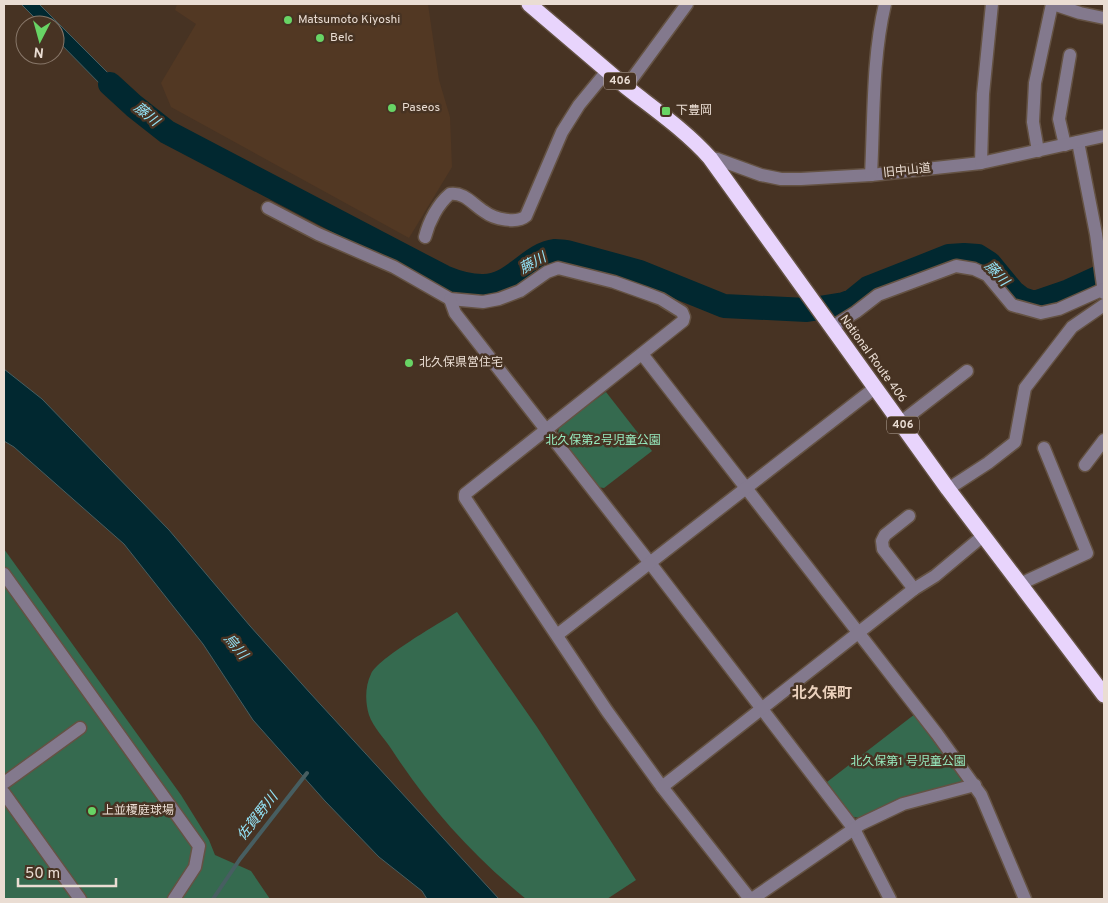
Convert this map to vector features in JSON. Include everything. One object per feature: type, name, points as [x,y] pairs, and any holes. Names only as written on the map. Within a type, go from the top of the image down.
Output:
[{"type":"highway","name":"406","points":[[529,4],[626,87],[663,115],[710,158]]},
{"type":"highway","name":"National Route 406","points":[[710,158],[948,489],[1104,696]]},
{"type":"street","points":[[626,87],[686,4]]},
{"type":"street","points":[[870,175],[876,74],[881,20],[885,4]]},
{"type":"street","points":[[981,163],[983,94],[992,4]]},
{"type":"street","points":[[1038,151],[1033,122],[1035,83],[1052,4],[1104,18]]},
{"type":"street","points":[[823,315],[856,312],[878,295],[956,266],[974,269],[987,275],[1012,305],[1041,313],[1060,308],[1104,288],[1100,264],[1100,233],[1071,144],[1059,119],[1070,55]]},
{"type":"street","points":[[425,237],[428,225],[450,194],[460,194],[488,214],[514,221],[522,220],[526,216],[562,132],[582,100],[607,71]]},
{"type":"street","name":"旧中山道","points":[[710,158],[761,175],[781,179],[801,179],[870,175],[981,163],[1104,136]]},
{"type":"street","points":[[268,208],[318,234],[394,267],[450,299],[483,302],[499,300],[520,291],[547,272],[558,268],[614,282],[661,299],[682,312],[683,321],[465,494],[465,498],[607,711],[662,787],[751,899],[854,829],[903,804],[975,785]]},
{"type":"street","points":[[450,299],[454,313],[546,429],[854,829],[890,899]]},
{"type":"street","points":[[948,489],[1016,442],[1026,388],[1072,327],[1104,305]]},
{"type":"street","points":[[642,354],[975,785],[1025,899]]},
{"type":"street","points":[[901,422],[967,371]]},
{"type":"street","points":[[557,635],[876,387]]},
{"type":"street","points":[[1085,465],[1104,440]]},
{"type":"street","points":[[1020,584],[1087,553],[1044,448]]},
{"type":"street","points":[[909,516],[885,535],[882,541],[883,549],[914,589]]},
{"type":"street","points":[[662,787],[984,535]]},
{"type":"street","points":[[4,574],[199,846],[195,867],[174,899]]},
{"type":"street","points":[[4,783],[80,728]]},
{"type":"street","points":[[4,793],[80,899]]},
{"type":"shaded area","points":[[177,4],[428,4],[439,80],[450,117],[452,167],[409,238],[171,107],[161,83],[196,24],[175,10]]},
{"type":"green space","name":"北久保第2号児童公園","points":[[606,392],[652,451],[604,488],[597,487],[558,436],[559,426]]},
{"type":"green space","points":[[4,549],[181,795],[209,840],[215,855],[251,871],[270,899],[4,899]]},
{"type":"green space","points":[[457,612],[537,727],[636,880],[607,899],[526,899],[488,866],[453,830],[406,771],[371,719],[366,694],[369,679],[376,667],[397,650]]},
{"type":"green space","name":"北久保第1 号児童公園","points":[[915,714],[964,778],[959,784],[895,800],[861,818],[853,817],[827,782]]},
{"type":"water","points":[[21,4],[39,4],[50,15],[32,15]]},
{"type":"water","points":[[65,30],[130,95],[134,106],[106,90],[65,48]]},
{"type":"water","name":"烏川","points":[[4,369],[42,399],[169,530],[250,626],[499,899],[427,899],[422,891],[379,857],[325,801],[253,720],[203,644],[124,544],[14,447],[4,441]]},
{"type":"waterway","name":"藤川","points":[[110,84],[167,132],[444,277],[467,284],[493,285],[511,276],[546,253],[555,251],[567,252],[640,272],[724,306],[807,310],[852,301],[868,288],[949,256],[978,256],[989,263],[1013,292],[1022,299],[1034,303],[1069,291],[1104,275]]},
{"type":"waterway","name":"佐賀野川","points":[[213,899],[240,859],[307,773]]},
{"type":"place","name":"Matsumoto Kiyoshi","points":[[288,20]]},
{"type":"place","name":"Belc","points":[[320,38]]},
{"type":"place","name":"Paseos","points":[[392,108]]},
{"type":"place","name":"下豊岡","points":[[666,111]]},
{"type":"place","name":"北久保県営住宅","points":[[409,363]]},
{"type":"place","name":"上並榎庭球場","points":[[92,811]]},
{"type":"district","name":"北久保町","points":[[822,694]]}]
